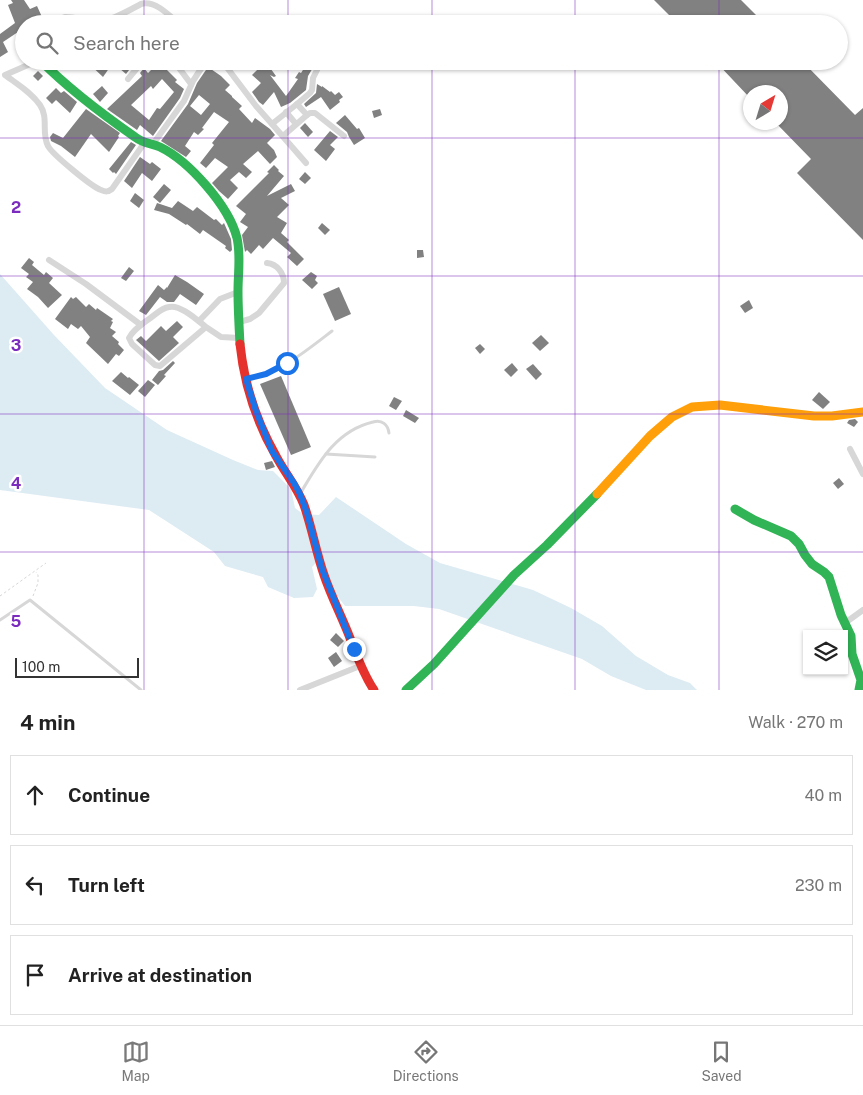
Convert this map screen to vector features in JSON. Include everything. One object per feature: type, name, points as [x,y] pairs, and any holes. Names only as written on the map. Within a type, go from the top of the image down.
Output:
[{"type":"street","points":[[117,15],[145,2],[154,4],[168,15]]},
{"type":"street","points":[[2,74],[15,69]]},
{"type":"street","points":[[51,70],[101,112],[176,158],[209,190],[232,222],[240,256],[239,322],[242,360],[246,379],[272,451],[300,494],[322,569],[360,666],[374,690]]},
{"type":"street","points":[[128,79],[136,70]]},
{"type":"street","points":[[180,70],[191,84]]},
{"type":"street","points":[[2,74],[24,88],[43,109],[46,141],[53,153],[98,189],[108,192],[184,101],[191,84],[200,70]]},
{"type":"street","points":[[229,70],[256,106],[306,163]]},
{"type":"street","points":[[272,124],[298,104],[312,90],[316,70]]},
{"type":"street","points":[[298,104],[307,115]]},
{"type":"street","points":[[286,112],[296,124]]},
{"type":"street","points":[[283,136],[310,113],[315,113],[344,136]]},
{"type":"street","points":[[49,260],[86,284],[141,325]]},
{"type":"street","points":[[239,322],[250,319],[259,313],[284,283],[277,267],[274,264],[267,263]]},
{"type":"street","points":[[199,321],[220,298],[238,292]]},
{"type":"street","points":[[206,327],[160,366],[154,365],[130,341],[130,336],[141,325],[169,306],[178,308],[221,337],[240,338]]},
{"type":"street","points":[[406,690],[434,664],[514,575],[547,545],[598,493],[650,436],[672,417],[692,407],[720,405],[814,416],[863,412]]},
{"type":"street","points":[[850,449],[863,474]]},
{"type":"street","points":[[736,509],[761,524],[791,536],[799,544],[812,564],[829,578],[836,602],[850,636],[853,659],[862,680],[860,690]]},
{"type":"street","points":[[845,623],[863,610]]},
{"type":"street","points":[[300,690],[360,666]]},
{"type":"lane","points":[[246,379],[277,369],[299,356],[332,331]]},
{"type":"lane","points":[[300,494],[326,454],[346,434],[371,422],[378,421],[387,426],[389,433]]},
{"type":"lane","points":[[326,454],[375,457]]},
{"type":"lane","points":[[0,620],[30,600],[141,690]]},
{"type":"path","points":[[0,596],[46,563]]},
{"type":"path","points":[[30,600],[38,583],[38,575],[35,571]]},
{"type":"shaded area","points":[[0,274],[54,335],[105,388],[167,430],[258,470],[273,471],[291,489],[295,508],[303,514],[319,515],[336,497],[406,544],[440,563],[533,590],[571,608],[602,626],[636,656],[668,675],[690,683],[697,690],[646,690],[611,676],[582,659],[439,609],[414,606],[345,606],[316,563],[312,567],[317,589],[313,597],[294,598],[268,587],[263,577],[225,566],[214,552],[149,510],[0,490]]},
{"type":"building","points":[[11,0],[24,0],[30,9],[37,6],[41,15],[15,15],[15,23],[8,5],[13,3]]},
{"type":"building","points":[[654,0],[741,0],[756,15],[669,15]]},
{"type":"building","points":[[15,23],[15,34],[3,42],[8,52],[0,57],[0,34]]},
{"type":"building","points":[[96,70],[108,70],[103,77]]},
{"type":"building","points":[[142,70],[146,70],[148,73],[151,70],[167,70],[177,80],[175,82],[184,89],[180,98],[153,136],[140,125],[137,130],[107,109],[142,76],[140,73]],"holes":[[[162,79],[174,92],[160,109],[157,108],[149,120],[131,105],[151,86],[153,89]]]},
{"type":"building","points":[[206,70],[212,70],[230,85],[225,90],[242,106],[239,109],[252,123],[255,118],[275,135],[267,143],[274,150],[277,157],[270,164],[258,151],[243,164],[252,172],[246,178],[239,172],[230,180],[238,188],[228,199],[212,183],[228,167],[215,158],[206,168],[200,163],[214,145],[212,143],[229,122],[214,112],[202,128],[204,129],[198,135],[194,132],[185,146],[191,151],[186,157],[161,141],[188,104],[197,83]],"holes":[[[199,95],[210,104],[201,115],[190,106]]]},
{"type":"building","points":[[257,70],[272,70],[276,76],[270,75],[286,96],[298,79],[295,78],[299,72],[312,70],[308,76],[306,90],[290,103],[281,107],[274,92],[263,105],[259,102],[252,92],[261,83],[252,75]]},
{"type":"building","points":[[724,70],[811,70],[855,115],[863,108],[863,240],[797,173],[811,159],[783,130],[788,130],[788,85],[743,85],[743,91]]},
{"type":"building","points":[[38,71],[43,76],[38,81],[33,76]]},
{"type":"building","points":[[317,84],[335,95],[339,92],[343,97],[339,100],[340,102],[330,110],[321,97],[306,107],[304,104],[316,93]]},
{"type":"building","points":[[102,86],[108,93],[100,102],[93,94]]},
{"type":"building","points":[[56,88],[61,93],[64,91],[77,102],[70,113],[56,100],[52,104],[46,98]]},
{"type":"building","points":[[86,109],[120,133],[109,152],[91,134],[75,157],[51,141],[50,137],[53,133],[63,138]]},
{"type":"building","points":[[380,109],[382,115],[374,118],[372,111]]},
{"type":"building","points":[[345,115],[357,129],[359,128],[365,138],[354,145],[347,132],[336,123]]},
{"type":"building","points":[[305,123],[313,132],[308,137],[300,128]]},
{"type":"building","points":[[330,131],[338,137],[330,145],[335,149],[326,161],[314,150]]},
{"type":"building","points":[[131,142],[136,145],[116,174],[113,173],[109,169]]},
{"type":"building","points":[[140,157],[150,164],[152,162],[161,169],[152,181],[142,173],[132,188],[124,181]]},
{"type":"building","points":[[274,165],[284,176],[267,196],[291,184],[295,191],[281,198],[289,205],[277,217],[287,223],[281,233],[304,259],[297,266],[287,257],[291,253],[273,238],[263,249],[259,245],[251,254],[247,250],[245,252],[242,235],[248,227],[240,222],[246,214],[236,206],[269,173],[267,172]]},
{"type":"building","points":[[305,172],[311,178],[305,184],[299,179]]},
{"type":"building","points":[[164,184],[171,190],[160,203],[153,197]]},
{"type":"building","points":[[135,193],[144,200],[139,208],[130,201]]},
{"type":"building","points":[[178,201],[193,211],[197,207],[222,225],[224,223],[231,239],[232,250],[230,252],[225,248],[226,246],[203,230],[200,234],[169,214],[154,210],[157,203],[172,208]]},
{"type":"building","points":[[322,223],[330,230],[325,235],[318,228]]},
{"type":"building","points":[[417,250],[423,250],[424,257],[417,258]]},
{"type":"building","points":[[29,258],[34,262],[32,265],[44,275],[46,272],[53,278],[49,283],[62,295],[48,308],[27,289],[33,282],[26,277],[29,274],[21,268]]},
{"type":"building","points":[[129,267],[134,271],[126,281],[121,278]]},
{"type":"building","points":[[311,272],[317,276],[315,280],[318,283],[312,289],[302,280]]},
{"type":"building","points":[[175,275],[204,294],[196,305],[180,294],[174,302],[167,302],[160,297],[146,315],[139,311],[158,285],[164,290]]},
{"type":"building","points":[[339,287],[351,314],[335,321],[323,294]]},
{"type":"building","points":[[71,297],[73,299],[76,297],[86,307],[89,304],[96,310],[97,308],[113,319],[110,328],[116,332],[112,336],[124,350],[119,356],[116,354],[108,364],[86,343],[90,337],[81,326],[78,329],[71,324],[68,329],[55,319]]},
{"type":"building","points":[[749,300],[753,308],[745,313],[740,306]]},
{"type":"building","points":[[177,321],[183,327],[173,337],[179,343],[159,361],[136,340],[141,336],[146,341],[161,326],[166,331]]},
{"type":"building","points":[[541,335],[549,343],[540,351],[532,343]]},
{"type":"building","points":[[480,344],[485,349],[480,354],[475,348]]},
{"type":"building","points":[[173,361],[175,363],[158,385],[152,380],[159,371],[163,370]]},
{"type":"building","points":[[512,363],[518,370],[511,377],[504,370]]},
{"type":"building","points":[[533,364],[542,374],[536,380],[526,369]]},
{"type":"building","points":[[121,372],[139,385],[130,395],[112,381]]},
{"type":"building","points":[[281,376],[311,447],[291,455],[260,384]]},
{"type":"building","points":[[148,380],[155,385],[145,397],[138,391]]},
{"type":"building","points":[[819,392],[830,402],[823,409],[812,400]]},
{"type":"building","points":[[394,397],[402,401],[396,410],[389,406]]},
{"type":"building","points":[[406,410],[419,418],[415,423],[403,416]]},
{"type":"building","points":[[855,419],[858,422],[854,427],[847,423],[849,420]]},
{"type":"building","points":[[272,461],[275,467],[266,470],[264,463]]},
{"type":"building","points":[[839,478],[844,484],[838,489],[833,483]]},
{"type":"building","points":[[336,633],[344,641],[338,647],[330,640]]},
{"type":"building","points":[[336,652],[342,661],[334,667],[328,658]]},
{"type":"traffic: fast","points":[[50,70],[98,110],[141,141],[160,147],[183,163],[217,199],[233,225],[238,244],[240,344]]},
{"type":"traffic: fast","points":[[406,690],[434,664],[514,575],[547,545],[597,494]]},
{"type":"traffic: fast","points":[[735,509],[754,520],[791,536],[799,544],[812,564],[829,577],[841,615],[851,636],[852,654],[861,680],[859,690]]},
{"type":"traffic: slow","points":[[597,494],[650,436],[672,417],[692,407],[720,405],[814,416],[863,412]]},
{"type":"traffic: jam","points":[[240,344],[244,373],[262,429],[304,505],[327,583],[360,665],[374,690]]},
{"type":"route","points":[[287,363],[266,374],[246,379],[261,425],[272,451],[300,494],[322,569],[354,649]]}]
